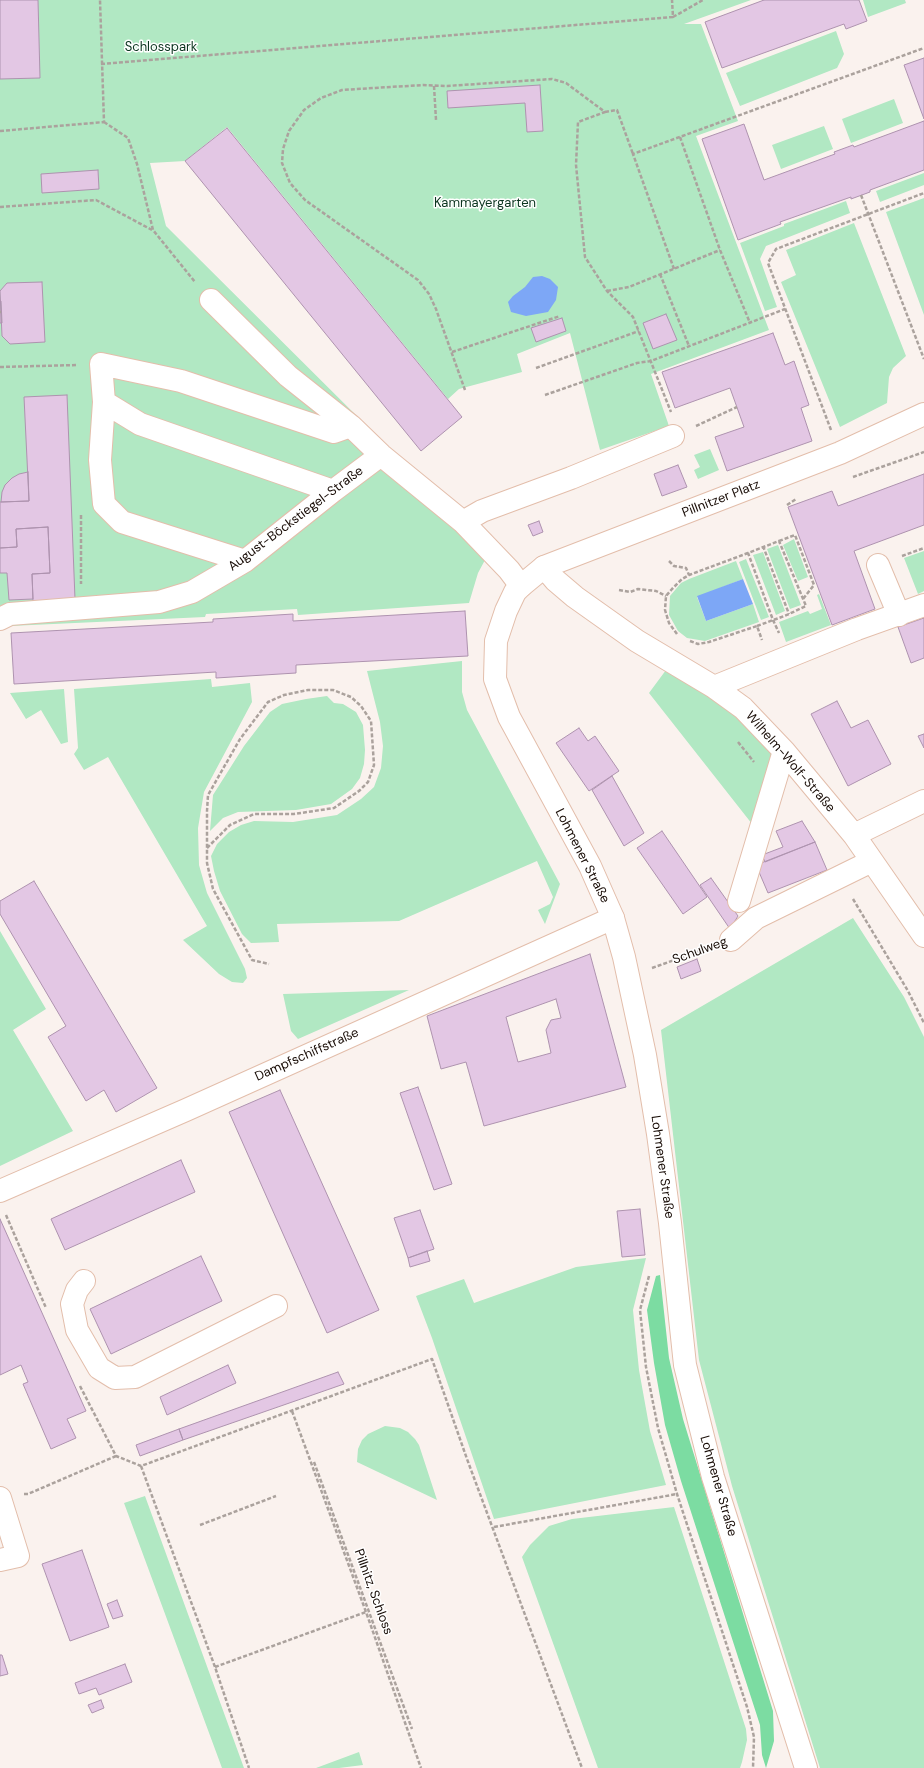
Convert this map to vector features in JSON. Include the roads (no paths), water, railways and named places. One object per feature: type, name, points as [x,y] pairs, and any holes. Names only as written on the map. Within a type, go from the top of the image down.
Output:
[{"type":"street","points":[[211,300],[288,376],[351,426],[381,455],[463,522],[509,570],[521,586]]},
{"type":"street","points":[[246,561],[122,522],[104,504],[100,460],[104,402],[102,364],[181,381],[334,432],[351,426]]},
{"type":"street","points":[[104,402],[140,424],[333,491]]},
{"type":"street","name":"Pillnitzer Platz","points":[[521,586],[544,567],[840,453],[924,414]]},
{"type":"street","points":[[463,522],[482,511],[571,478],[676,435]]},
{"type":"street","name":"August-Böckstiegel-Straße","points":[[0,619],[10,614],[159,602],[192,592],[246,561],[333,491],[381,455]]},
{"type":"street","points":[[878,565],[899,615]]},
{"type":"street","name":"Wilhelm-Wolf-Straße","points":[[544,567],[555,580],[575,597],[637,641],[714,687],[742,708],[784,751],[854,835],[924,936]]},
{"type":"street","name":"Lohmener Straße","points":[[521,586],[506,611],[496,641],[495,679],[509,717],[590,866],[612,918],[630,976],[658,1134],[670,1223],[685,1365],[713,1477],[806,1768]]},
{"type":"street","points":[[714,687],[857,629],[924,605]]},
{"type":"street","points":[[739,901],[784,751]]},
{"type":"street","points":[[854,835],[924,801]]},
{"type":"street","name":"Schulweg","points":[[731,940],[756,918],[841,878],[872,861]]},
{"type":"street","name":"Dampfschiffstraße","points":[[0,1191],[186,1110],[612,918]]},
{"type":"street","points":[[84,1281],[77,1290],[72,1304],[77,1330],[99,1368],[115,1378],[135,1377],[276,1306]]},
{"type":"street","points":[[0,1560],[18,1556],[10,1496]]},
{"type":"water","points":[[542,276],[550,279],[558,287],[556,300],[548,312],[526,316],[511,312],[508,302],[513,296],[525,287],[533,277]]},
{"type":"water","points":[[743,579],[753,604],[706,621],[697,596]]},
{"type":"park label","name":"Schlosspark","points":[[161,48]]},
{"type":"park label","name":"Kammayergarten","points":[[485,204]]}]
